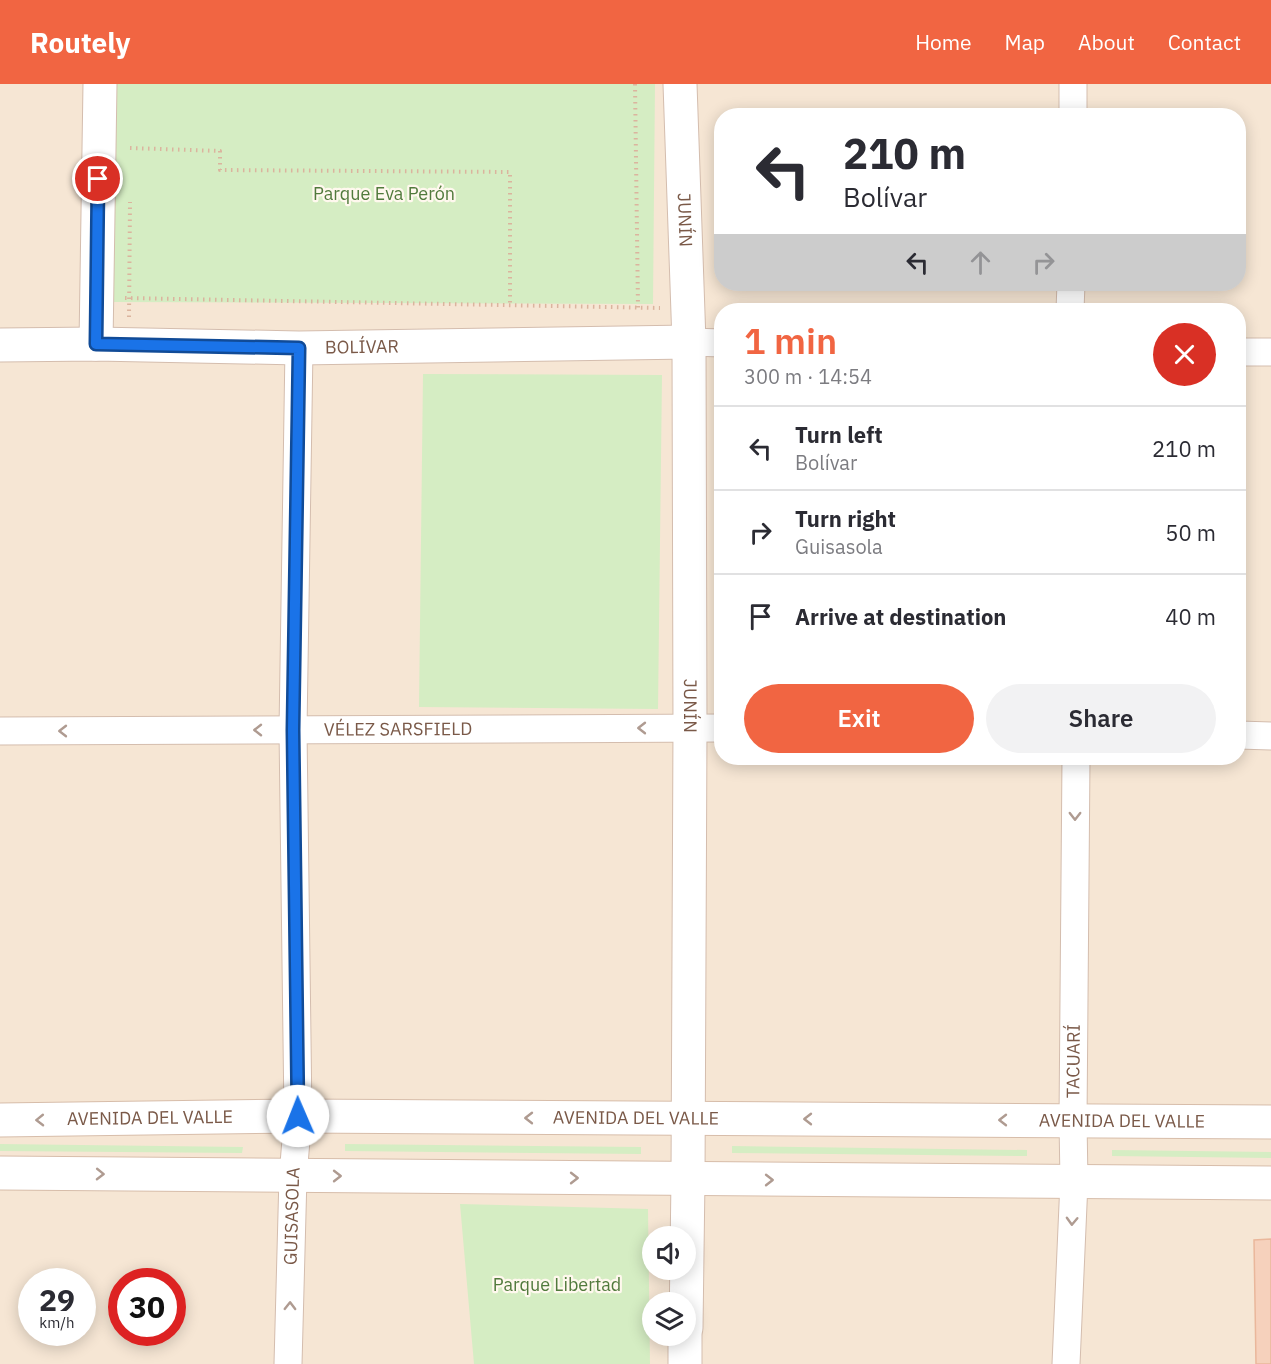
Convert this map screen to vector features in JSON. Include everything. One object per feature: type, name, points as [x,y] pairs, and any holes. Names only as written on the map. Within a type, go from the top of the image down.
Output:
[{"type":"main road","points":[[96,344],[100,84]]},
{"type":"main road","name":"JUNÍN","points":[[680,84],[706,728],[688,1119],[686,1292]]},
{"type":"main road","name":"BOLÍVAR","points":[[0,345],[96,344],[299,348],[689,342]]},
{"type":"main road","name":"AVENIDA DEL VALLE","points":[[0,1120],[298,1116],[1271,1122]]},
{"type":"main road","points":[[0,1173],[1271,1183]]},
{"type":"main road","points":[[685,1346],[685,1364]]},
{"type":"street","points":[[1073,84],[1073,108]]},
{"type":"street","name":"BOLÍVAR","points":[[689,342],[714,343]]},
{"type":"street","name":"GUISASOLA","points":[[288,1364],[293,1176],[298,1116],[293,730],[299,348]]},
{"type":"street","points":[[1246,352],[1271,352]]},
{"type":"street","name":"VÉLEZ SARSFIELD","points":[[0,731],[706,728]]},
{"type":"street","points":[[1246,735],[1271,736]]},
{"type":"street","name":"TACUARÍ","points":[[1066,1364],[1074,1182],[1076,765]]},
{"type":"path","points":[[635,84],[638,343]]},
{"type":"path","points":[[130,137],[130,148],[220,151],[220,170],[510,172],[510,306]]},
{"type":"path","points":[[128,345],[130,194]]},
{"type":"path","points":[[97,298],[688,309]]},
{"type":"shaded area","points":[[0,84],[1271,84],[1271,1364],[0,1364]]},
{"type":"green space","name":"Parque Eva Perón","points":[[115,84],[655,84],[653,304],[113,302]]},
{"type":"green space","points":[[423,374],[662,375],[658,709],[419,707]]},
{"type":"green space","points":[[0,1144],[243,1147],[242,1153],[0,1151]]},
{"type":"green space","points":[[345,1144],[641,1147],[641,1154],[345,1151]]},
{"type":"green space","points":[[732,1146],[1027,1150],[1027,1156],[732,1153]]},
{"type":"green space","points":[[1112,1150],[1271,1152],[1271,1158],[1112,1156]]},
{"type":"green space","name":"Parque Libertad","points":[[460,1204],[648,1209],[648,1226],[642,1226],[642,1280],[649,1280],[649,1292],[642,1292],[642,1346],[650,1346],[650,1364],[474,1364]]},
{"type":"building","points":[[1271,1239],[1271,1364],[1256,1364],[1254,1240]]},
{"type":"route","points":[[98,179],[96,344],[299,348],[293,730],[298,1116]]}]
